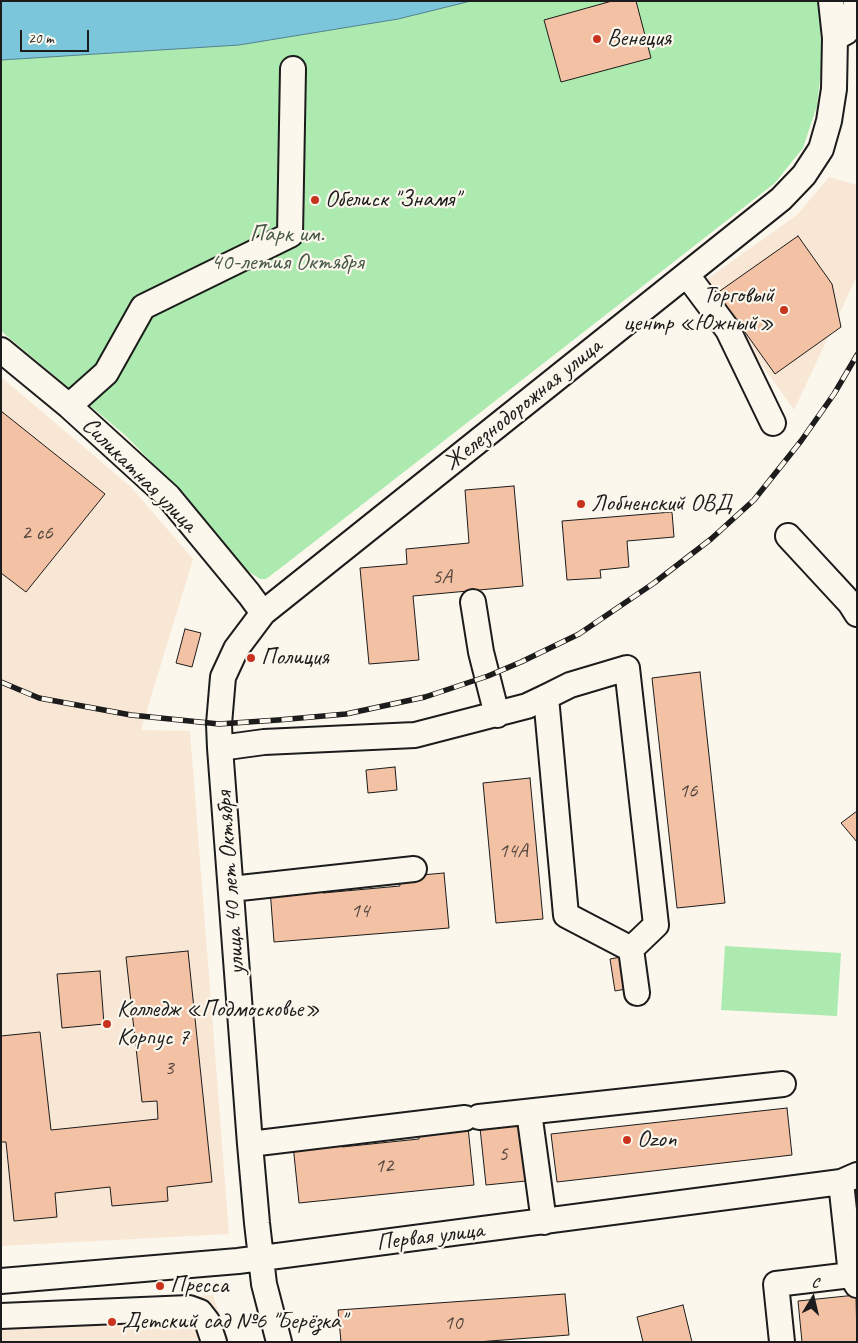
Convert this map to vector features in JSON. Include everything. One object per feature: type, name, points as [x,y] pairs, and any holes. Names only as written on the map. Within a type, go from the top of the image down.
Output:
[{"type":"street","name":"Железнодорожная улица","points":[[263,614],[781,199],[804,175],[821,149],[829,121],[834,89],[835,38],[832,1]]},
{"type":"street","points":[[835,38],[846,32],[854,23],[856,1]]},
{"type":"street","points":[[69,406],[106,373],[142,307],[290,235],[292,69]]},
{"type":"street","points":[[687,275],[728,330],[773,423]]},
{"type":"street","name":"Силикатная улица","points":[[1,350],[69,406],[168,496],[249,594],[263,614]]},
{"type":"street","points":[[788,536],[850,603],[857,614]]},
{"type":"street","points":[[473,602],[481,652],[497,715]]},
{"type":"street","name":"улица 40 лет Октября","points":[[263,614],[236,649],[223,677],[219,724],[250,1144],[261,1258],[264,1284],[279,1342]]},
{"type":"street","points":[[220,748],[264,742],[415,736],[527,706],[570,685],[627,668],[656,925],[631,949]]},
{"type":"street","points":[[546,697],[566,915],[631,949]]},
{"type":"street","points":[[232,889],[414,869]]},
{"type":"street","points":[[631,949],[637,993]]},
{"type":"street","points":[[250,1144],[472,1117],[783,1084]]},
{"type":"street","points":[[529,1112],[544,1222]]},
{"type":"street","points":[[782,1342],[776,1284],[854,1280],[849,1179]]},
{"type":"street","name":"Первая улица","points":[[1,1281],[238,1261],[544,1222],[849,1179]]},
{"type":"street","points":[[1,1316],[189,1308],[200,1312],[207,1321],[214,1342]]},
{"type":"shaded area","points":[[829,177],[857,185],[857,276],[794,410],[703,282],[797,215]]},
{"type":"shaded area","name":"Колледж «Подмосковье» Корпус 7","points":[[1,377],[131,487],[193,559],[141,730],[190,731],[229,1234],[1,1246]]},
{"type":"shaded area","name":"Детский сад №6 \"Берёзка\"","points":[[213,1295],[229,1342],[1,1342],[1,1303]]},
{"type":"green space","name":"Парк им. 40-летия Октября","points":[[1,1],[819,1],[822,61],[817,106],[803,148],[775,183],[287,563],[266,579],[260,579],[245,569],[175,486],[125,435],[1,331]]},
{"type":"green space","points":[[725,946],[841,953],[837,1016],[721,1010]]},
{"type":"water","points":[[1,1],[471,1],[398,19],[239,45],[1,60]]},
{"type":"building","name":"Венеция","points":[[612,1],[636,1],[651,58],[561,82],[544,20]]},
{"type":"building","name":"Торговый центр «Южный»","points":[[798,236],[832,284],[841,327],[775,374],[717,293]]},
{"type":"building","points":[[1,411],[105,494],[26,592],[1,573]]},
{"type":"building","points":[[514,486],[523,586],[413,596],[419,660],[369,664],[360,568],[407,564],[406,549],[469,543],[465,490]]},
{"type":"building","points":[[672,512],[674,537],[627,541],[629,567],[600,570],[601,578],[567,580],[562,521]]},
{"type":"building","points":[[185,629],[201,633],[192,667],[176,663]]},
{"type":"building","points":[[700,672],[725,903],[677,908],[652,678]]},
{"type":"building","points":[[395,767],[397,790],[368,793],[366,770]]},
{"type":"building","points":[[530,778],[543,919],[496,923],[483,783]]},
{"type":"building","points":[[857,811],[857,842],[841,823]]},
{"type":"building","points":[[444,873],[449,928],[274,942],[270,889],[323,884],[323,893],[400,886],[399,877]]},
{"type":"building","points":[[188,951],[212,1182],[167,1187],[168,1201],[112,1206],[110,1187],[55,1193],[57,1217],[14,1221],[6,1142],[1,1142],[1,1036],[40,1032],[51,1130],[158,1119],[157,1101],[142,1102],[126,957]]},
{"type":"building","points":[[621,957],[626,989],[615,991],[610,959]]},
{"type":"building","points":[[100,971],[104,1024],[62,1028],[57,974]]},
{"type":"building","points":[[787,1108],[792,1155],[557,1182],[551,1134]]},
{"type":"building","points":[[520,1124],[526,1181],[486,1185],[480,1128]]},
{"type":"building","points":[[468,1127],[474,1185],[299,1203],[293,1145],[341,1140],[342,1147],[419,1139],[419,1132]]},
{"type":"building","points":[[565,1294],[569,1335],[477,1342],[341,1342],[338,1310]]},
{"type":"building","points":[[856,1295],[857,1342],[802,1342],[798,1301]]},
{"type":"building","points":[[683,1305],[692,1342],[643,1342],[637,1317]]},
{"type":"railway","points":[[1,682],[39,698],[131,715],[219,724],[346,714],[425,697],[488,676],[579,634],[654,583],[711,539],[754,500],[801,441],[834,394],[857,355]]},
{"type":"place","name":"Венеция","points":[[597,39]]},
{"type":"place","name":"Обелиск \"Знамя\"","points":[[315,200]]},
{"type":"place","name":"Торговый центр «Южный»","points":[[784,310]]},
{"type":"place","name":"Лобненский ОВД","points":[[581,504]]},
{"type":"place","name":"Полиция","points":[[251,658]]},
{"type":"place","name":"Колледж «Подмосковье» Корпус 7","points":[[107,1024]]},
{"type":"place","name":"Ozon","points":[[627,1140]]},
{"type":"place","name":"Пресса","points":[[160,1286]]},
{"type":"place","name":"Детский сад №6 \"Берёзка\"","points":[[112,1322]]}]
